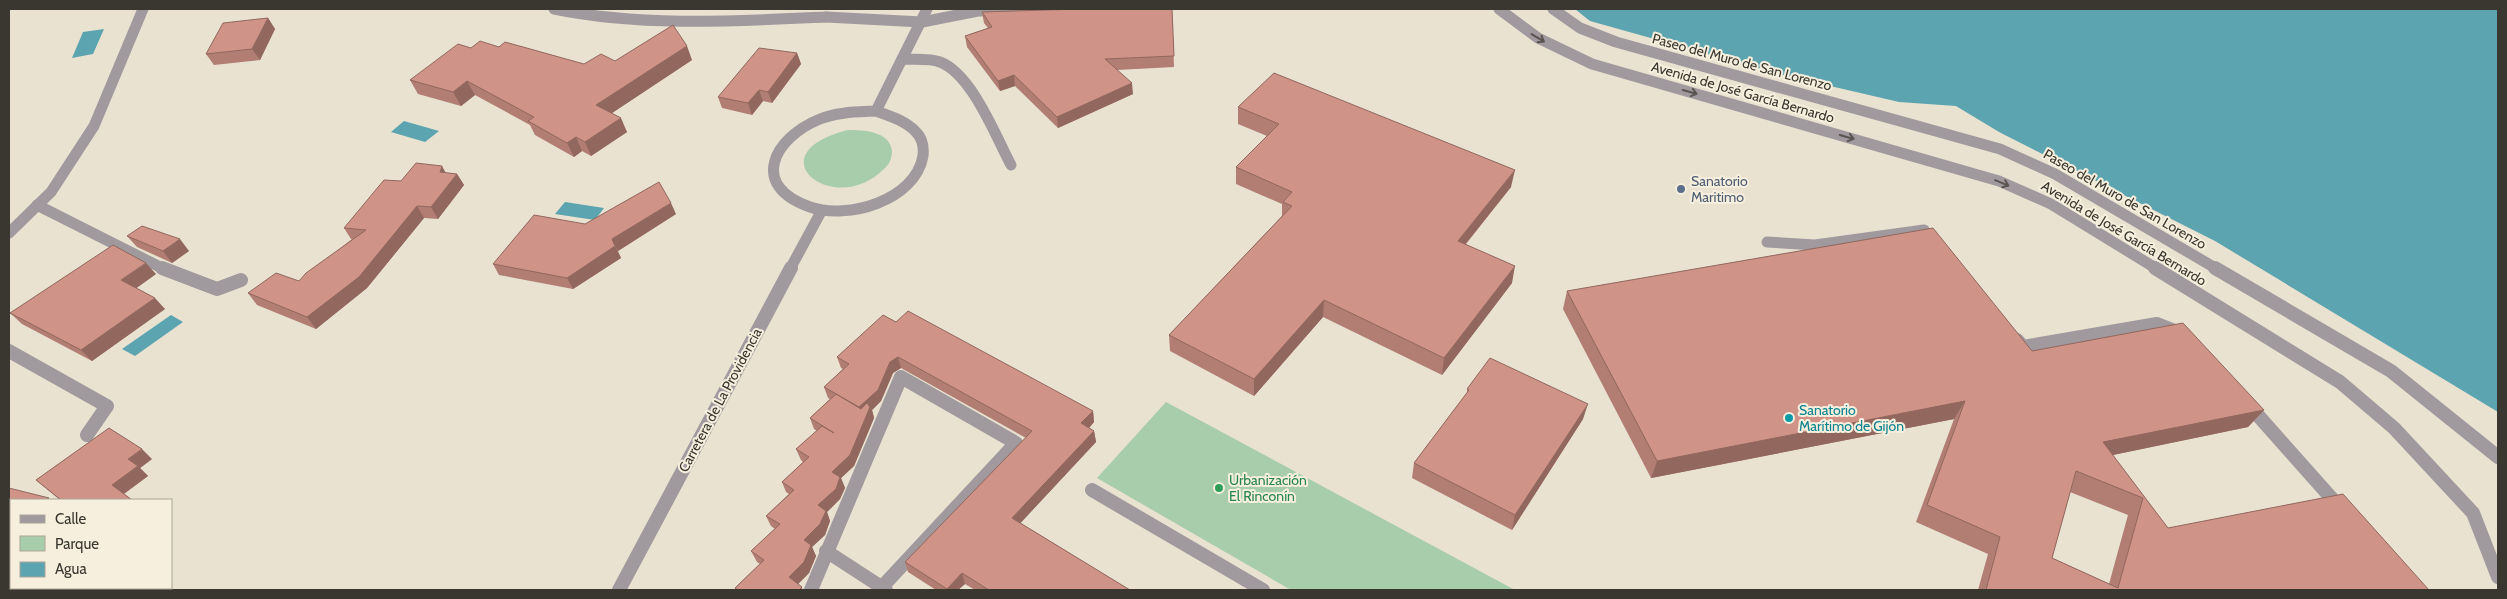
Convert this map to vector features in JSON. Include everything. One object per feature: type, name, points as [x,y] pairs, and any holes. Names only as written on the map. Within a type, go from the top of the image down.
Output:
[{"type":"street","points":[[9,233],[51,192],[94,126],[143,9]]},
{"type":"street","points":[[554,9],[588,16],[726,22],[826,18],[922,22],[978,11],[1097,10]]},
{"type":"street","points":[[876,111],[927,9]]},
{"type":"street","name":"Avenida de José García Bernardo","points":[[1499,9],[1538,38],[1592,64],[1998,181],[2051,204],[2340,382],[2394,428],[2473,514],[2498,577]]},
{"type":"street","name":"Paseo del Muro de San Lorenzo","points":[[1553,9],[1580,28],[1616,42],[2000,148],[2055,174],[2391,371],[2498,458]]},
{"type":"street","points":[[902,59],[942,62],[958,75],[980,105],[1011,165]]},
{"type":"street","points":[[876,111],[905,123],[921,138],[924,158],[914,178],[893,196],[861,208],[822,210],[798,203],[778,189],[771,171],[777,151],[794,133],[820,119],[849,112],[876,111]]},
{"type":"street","points":[[37,205],[174,274],[217,289],[241,280]]},
{"type":"street","name":"Carretera de La Providencia","points":[[619,590],[822,210]]},
{"type":"street","points":[[1768,242],[1815,246],[1931,229],[1936,236]]},
{"type":"street","points":[[2012,332],[2023,347],[2157,324],[2175,331],[2186,339]]},
{"type":"street","points":[[9,351],[107,406],[87,435]]},
{"type":"street","points":[[811,590],[826,551],[901,377],[1016,443],[884,589],[826,551]]},
{"type":"street","points":[[2238,394],[2349,517]]},
{"type":"street","points":[[1092,490],[1262,590]]},
{"type":"green space","points":[[848,130],[875,133],[886,139],[892,151],[891,158],[885,168],[865,182],[845,187],[826,185],[812,178],[804,166],[806,153],[820,141]]},
{"type":"green space","name":"Urbanización El Rinconín","points":[[1166,402],[1515,590],[1291,590],[1097,478]]},
{"type":"water","points":[[1575,9],[2498,9],[2498,412],[2215,241],[1999,132],[1956,106],[1899,102],[1783,75],[1590,21]]},
{"type":"water","points":[[104,29],[93,54],[72,58],[83,32]]},
{"type":"water","points":[[404,121],[439,131],[425,142],[391,132]]},
{"type":"water","points":[[565,202],[604,208],[595,220],[555,214]]},
{"type":"water","points":[[171,315],[183,322],[135,356],[122,349]]},
{"type":"building","points":[[1172,9],[1174,56],[1105,59],[1132,83],[1057,117],[1014,75],[998,81],[965,36],[992,27],[982,12]]},
{"type":"building","points":[[268,18],[252,49],[206,54],[223,23]]},
{"type":"building","points":[[673,25],[687,46],[596,105],[621,118],[585,142],[576,137],[567,143],[528,121],[534,117],[467,81],[453,92],[410,80],[458,44],[471,48],[480,41],[499,47],[505,42],[584,64],[601,54],[615,61]]},
{"type":"building","points":[[759,48],[797,53],[768,92],[759,90],[748,103],[718,97]]},
{"type":"building","points":[[1274,73],[1515,170],[1458,241],[1515,266],[1444,358],[1324,300],[1254,379],[1169,335],[1292,206],[1283,202],[1292,192],[1236,167],[1279,124],[1238,107]]},
{"type":"building","points":[[416,163],[442,166],[440,172],[457,174],[431,207],[417,206],[359,277],[307,317],[248,293],[276,273],[299,281],[306,273],[366,230],[344,228],[384,180],[401,181]]},
{"type":"building","points":[[659,182],[671,203],[612,239],[615,246],[567,278],[493,264],[534,215],[585,224]]},
{"type":"building","points":[[142,226],[180,239],[163,251],[127,236]]},
{"type":"building","name":"Sanatorio Marítimo de Gijón","points":[[1933,228],[2032,351],[2183,323],[2264,410],[2103,442],[2168,528],[2343,494],[2429,590],[1986,590],[2000,537],[1927,505],[1965,401],[1657,461],[1567,291]],"holes":[[[2076,471],[2143,498],[2118,588],[2052,558]]]},
{"type":"building","points":[[113,245],[146,263],[121,280],[155,298],[81,350],[10,313]]},
{"type":"building","points":[[908,311],[1093,411],[1081,423],[1094,431],[1012,518],[1130,590],[989,590],[962,573],[947,589],[905,562],[1032,431],[898,357],[890,362],[878,390],[859,407],[824,387],[849,364],[837,357],[883,315],[896,322]]},
{"type":"building","points":[[1490,358],[1588,404],[1515,515],[1414,463],[1469,390],[1467,389]]},
{"type":"building","points":[[836,394],[861,409],[867,403],[870,407],[850,455],[832,472],[840,477],[836,489],[818,505],[826,511],[820,524],[804,540],[811,545],[804,562],[789,577],[802,587],[799,590],[738,590],[735,588],[764,560],[751,551],[780,524],[766,516],[794,490],[782,482],[809,457],[796,449],[822,426],[834,433],[810,418]]},
{"type":"building","points":[[109,428],[142,449],[128,459],[138,466],[112,485],[131,499],[60,499],[36,480]]},
{"type":"building","points":[[9,488],[49,498],[10,499],[9,525]]},
{"type":"place","name":"Sanatorio Maritimo","points":[[1681,189]]},
{"type":"place","name":"Sanatorio Marítimo de Gijón","points":[[1789,418]]},
{"type":"place","name":"Urbanización El Rinconín","points":[[1219,488]]}]
